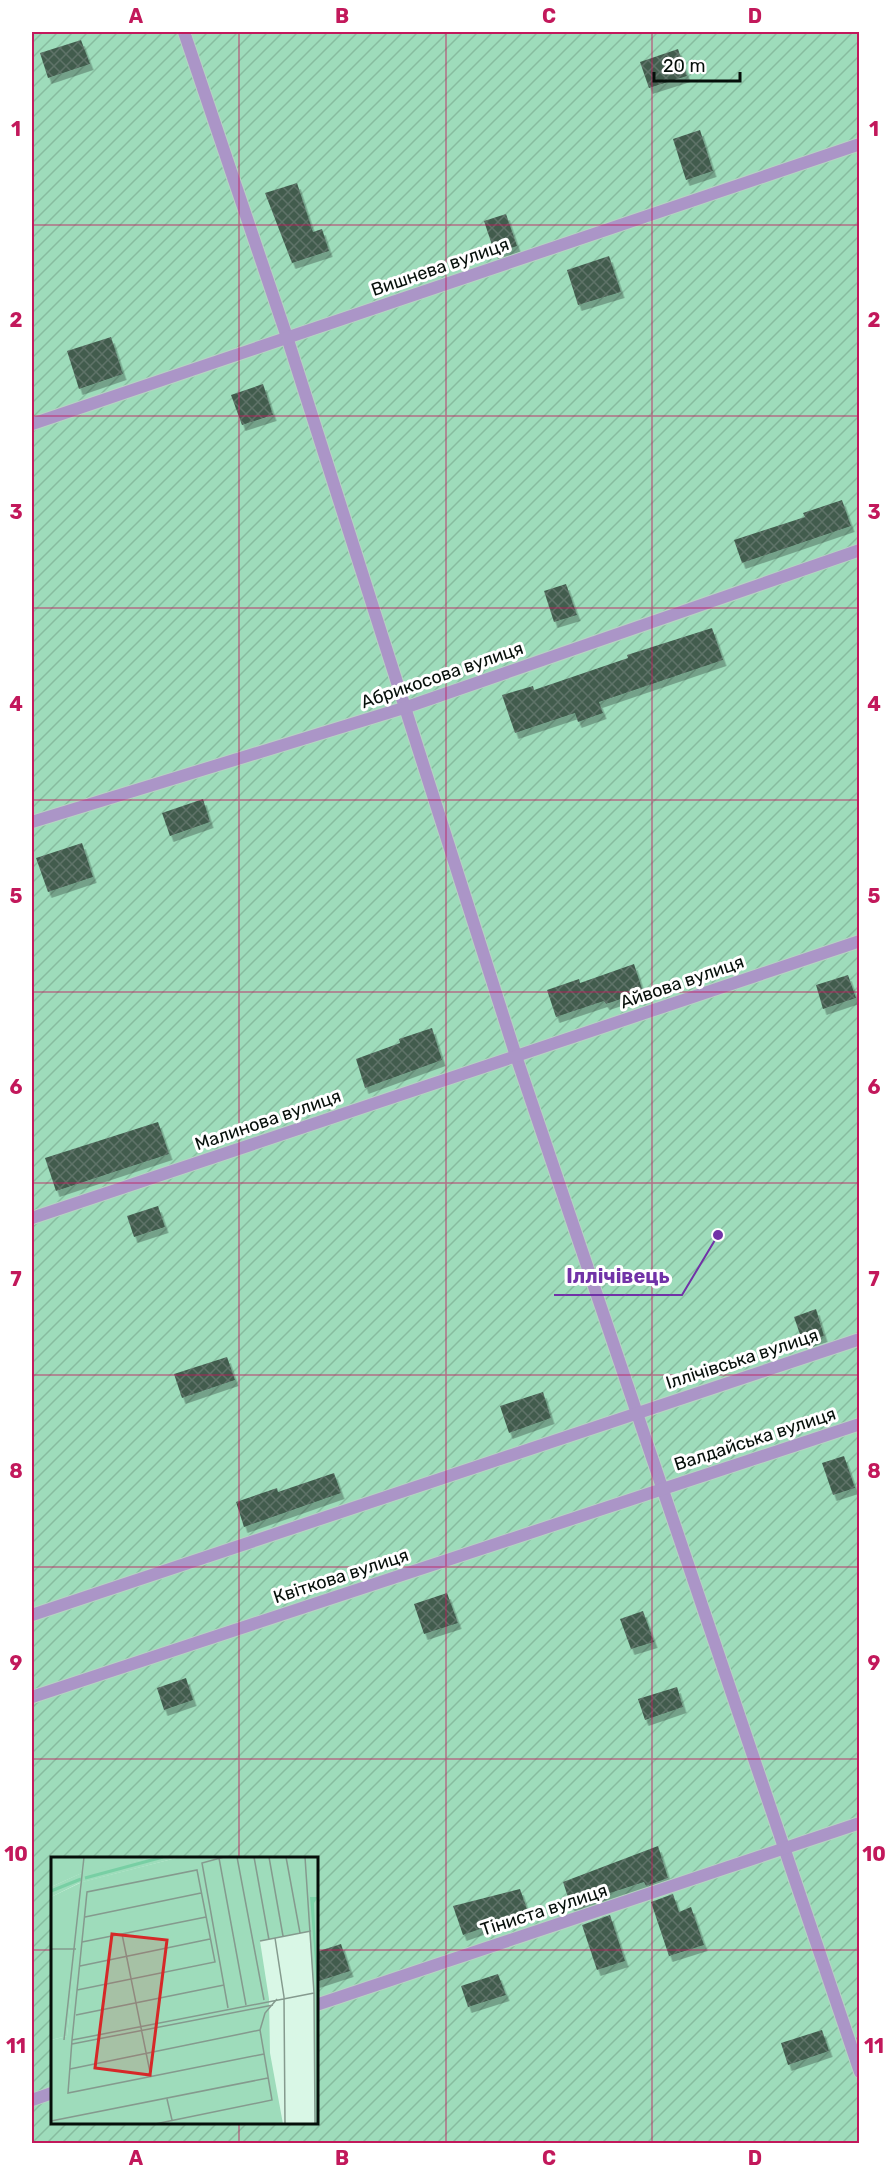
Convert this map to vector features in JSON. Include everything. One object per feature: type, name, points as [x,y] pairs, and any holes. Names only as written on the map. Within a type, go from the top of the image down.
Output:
[{"type":"lane","points":[[184,32],[287,337],[407,707],[516,1056],[860,2072]]},
{"type":"lane","name":"Вишнева вулиця","points":[[32,424],[860,144]]},
{"type":"lane","name":"Абрикосова вулиця","points":[[32,822],[407,707],[860,550]]},
{"type":"lane","name":"Айвова вулиця","points":[[516,1056],[860,941]]},
{"type":"lane","name":"Малинова вулиця","points":[[32,1218],[516,1056]]},
{"type":"lane","name":"Іллічівська вулиця","points":[[32,1615],[860,1339]]},
{"type":"lane","name":"Валдайська вулиця","points":[[662,1490],[860,1424]]},
{"type":"lane","name":"Квіткова вулиця","points":[[32,1697],[662,1490]]},
{"type":"lane","name":"Тіниста вулиця","points":[[318,2004],[860,1823]]},
{"type":"lane","points":[[32,2100],[51,2093]]},
{"type":"green space","points":[[32,32],[859,32],[859,2143],[32,2144]]},
{"type":"building","points":[[81,40],[90,64],[48,78],[40,53]]},
{"type":"building","points":[[678,49],[687,76],[649,88],[640,62]]},
{"type":"building","points":[[700,130],[713,171],[686,180],[673,139]]},
{"type":"building","points":[[297,183],[313,232],[322,229],[329,251],[292,263],[265,193]]},
{"type":"building","points":[[506,214],[517,246],[495,254],[484,221]]},
{"type":"building","points":[[609,256],[621,292],[578,305],[567,270]]},
{"type":"building","points":[[111,337],[123,374],[79,389],[67,351]]},
{"type":"building","points":[[263,384],[273,415],[242,425],[231,395]]},
{"type":"building","points":[[842,500],[851,526],[742,563],[734,540],[805,517],[803,513]]},
{"type":"building","points":[[566,584],[577,615],[554,622],[544,591]]},
{"type":"building","points":[[712,628],[723,660],[599,702],[603,713],[578,722],[575,713],[515,733],[502,695],[533,686],[534,690],[628,658],[627,655]]},
{"type":"building","points":[[203,799],[210,822],[170,836],[162,813]]},
{"type":"building","points":[[82,843],[93,877],[48,892],[36,858]]},
{"type":"building","points":[[634,964],[643,992],[606,1004],[604,1001],[556,1017],[547,990],[579,979],[580,983]]},
{"type":"building","points":[[848,975],[856,998],[823,1009],[816,985]]},
{"type":"building","points":[[432,1028],[442,1060],[365,1088],[356,1059],[400,1043],[399,1039]]},
{"type":"building","points":[[158,1122],[169,1154],[56,1191],[45,1158]]},
{"type":"building","points":[[158,1206],[165,1227],[134,1237],[127,1216]]},
{"type":"building","points":[[816,1309],[824,1336],[803,1343],[794,1317]]},
{"type":"building","points":[[227,1357],[235,1380],[182,1398],[174,1374]]},
{"type":"building","points":[[543,1392],[551,1418],[509,1433],[500,1406]]},
{"type":"building","points":[[844,1456],[855,1488],[833,1495],[822,1463]]},
{"type":"building","points":[[334,1473],[341,1493],[244,1527],[236,1502],[277,1488],[278,1492]]},
{"type":"building","points":[[447,1593],[458,1623],[424,1634],[414,1604]]},
{"type":"building","points":[[643,1611],[654,1642],[631,1649],[620,1619]]},
{"type":"building","points":[[186,1678],[193,1700],[164,1710],[157,1688]]},
{"type":"building","points":[[677,1687],[683,1707],[645,1720],[638,1699]]},
{"type":"building","points":[[658,1846],[668,1878],[646,1886],[644,1882],[604,1895],[605,1900],[576,1909],[575,1905],[571,1906],[563,1882]]},
{"type":"building","points":[[520,1889],[529,1915],[507,1923],[506,1920],[463,1935],[453,1906]]},
{"type":"building","points":[[673,1894],[679,1912],[691,1907],[704,1945],[669,1956],[651,1902]]},
{"type":"building","points":[[610,1915],[625,1961],[597,1970],[582,1925]]},
{"type":"building","points":[[341,1944],[350,1971],[318,1981],[318,1951]]},
{"type":"building","points":[[498,1974],[506,1995],[468,2007],[461,1986]]},
{"type":"building","points":[[822,2030],[829,2051],[788,2065],[781,2043]]},
{"type":"place","name":"Іллічівець","points":[[718,1235]]}]
